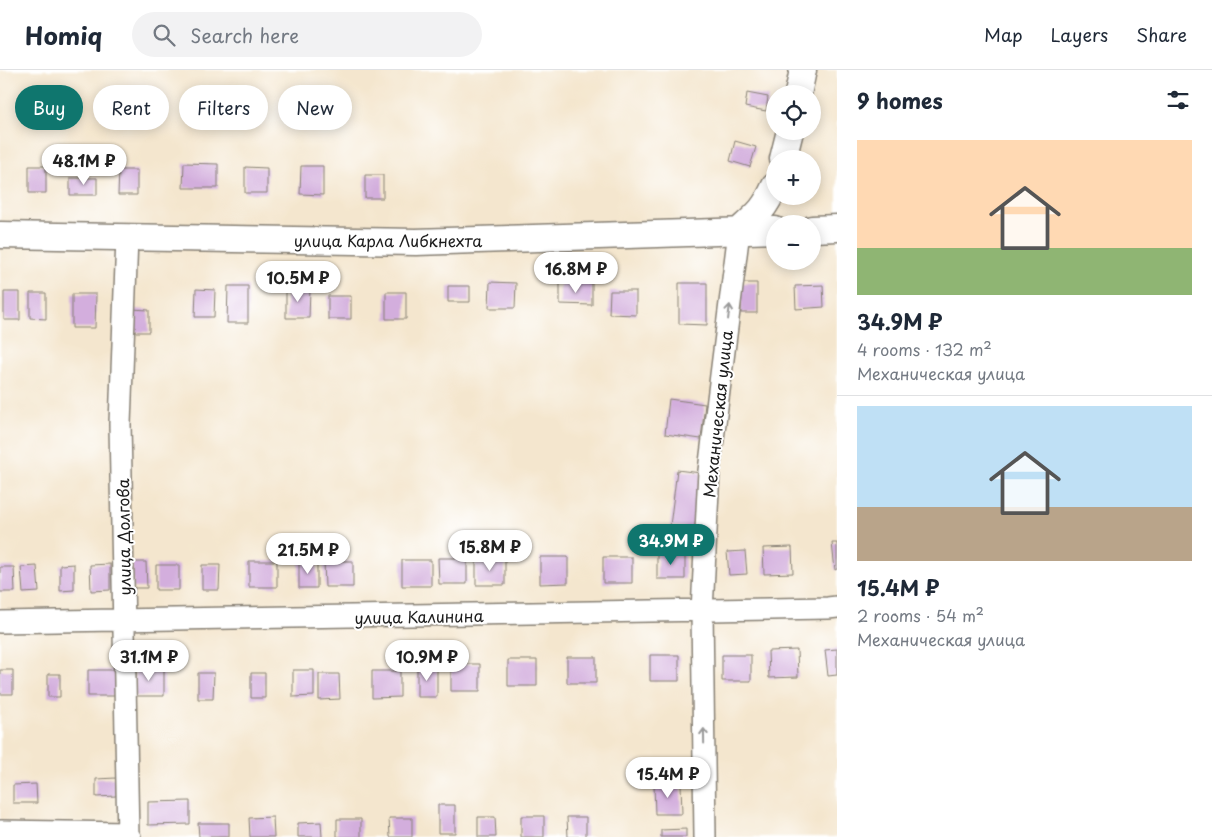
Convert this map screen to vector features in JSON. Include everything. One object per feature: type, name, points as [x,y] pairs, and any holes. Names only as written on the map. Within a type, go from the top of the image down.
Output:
[{"type":"main road","points":[[800,85],[803,70]]},
{"type":"main road","points":[[738,231],[759,214],[766,205]]},
{"type":"main road","points":[[821,228],[837,228]]},
{"type":"main road","name":"улица Карла Либкнехта","points":[[0,235],[416,242],[766,230]]},
{"type":"street","name":"Механическая улица","points":[[705,837],[702,610],[709,471],[738,231]]},
{"type":"street","name":"улица Долгова","points":[[127,238],[120,424],[128,836]]},
{"type":"street","name":"улица Калинина","points":[[0,622],[837,607]]},
{"type":"street","points":[[0,831],[128,836]]},
{"type":"building","points":[[747,93],[766,97],[766,111],[745,107]]},
{"type":"building","points":[[735,141],[756,147],[750,167],[730,161]]},
{"type":"building","points":[[184,163],[218,164],[218,188],[183,188]]},
{"type":"building","points":[[29,166],[46,166],[46,193],[29,193]]},
{"type":"building","points":[[301,166],[323,166],[323,195],[300,194]]},
{"type":"building","points":[[245,167],[267,168],[267,193],[245,193]]},
{"type":"building","points":[[119,170],[137,170],[137,195],[118,195]]},
{"type":"building","points":[[365,175],[383,175],[383,198],[365,198]]},
{"type":"building","points":[[70,178],[97,178],[97,195],[70,195]]},
{"type":"building","points":[[490,282],[516,283],[515,308],[489,308]]},
{"type":"building","points":[[560,283],[592,283],[592,305],[560,304]]},
{"type":"building","points":[[679,283],[707,283],[707,325],[679,324]]},
{"type":"building","points":[[741,283],[757,283],[757,313],[741,313]]},
{"type":"building","points":[[823,285],[824,307],[796,309],[795,286]]},
{"type":"building","points":[[228,286],[248,286],[248,323],[227,323]]},
{"type":"building","points":[[448,286],[470,286],[470,302],[448,302]]},
{"type":"building","points":[[196,289],[215,290],[214,317],[195,317]]},
{"type":"building","points":[[286,289],[310,289],[309,318],[286,318]]},
{"type":"building","points":[[610,291],[636,291],[636,315],[609,314]]},
{"type":"building","points":[[4,292],[20,292],[20,320],[4,320]]},
{"type":"building","points":[[386,292],[406,292],[406,319],[386,319]]},
{"type":"building","points":[[30,293],[46,293],[46,319],[30,318]]},
{"type":"building","points":[[72,294],[96,294],[95,328],[72,328]]},
{"type":"building","points":[[328,296],[351,296],[351,319],[328,319]]},
{"type":"building","points":[[131,309],[149,310],[149,332],[131,332]]},
{"type":"building","points":[[669,399],[705,404],[701,439],[665,434]]},
{"type":"building","points":[[677,470],[701,473],[695,529],[670,526]]},
{"type":"building","points":[[832,543],[837,543],[837,569],[835,570]]},
{"type":"building","points":[[792,547],[793,573],[764,574],[763,548]]},
{"type":"building","points":[[745,551],[747,574],[729,575],[727,552]]},
{"type":"building","points":[[657,553],[685,553],[685,579],[657,579]]},
{"type":"building","points":[[540,557],[568,557],[568,583],[540,584]]},
{"type":"building","points":[[603,557],[632,557],[632,583],[603,583]]},
{"type":"building","points":[[438,558],[467,558],[467,584],[439,584]]},
{"type":"building","points":[[476,559],[505,559],[505,585],[476,585]]},
{"type":"building","points":[[402,560],[431,560],[431,586],[402,586]]},
{"type":"building","points":[[249,561],[277,561],[277,587],[249,587]]},
{"type":"building","points":[[324,561],[353,561],[353,587],[325,587]]},
{"type":"building","points":[[132,562],[146,562],[147,588],[133,588]]},
{"type":"building","points":[[299,563],[317,563],[317,588],[299,588]]},
{"type":"building","points":[[74,564],[74,590],[60,591],[60,565]]},
{"type":"building","points":[[110,564],[110,590],[91,591],[90,565]]},
{"type":"building","points":[[156,565],[179,565],[179,590],[156,590]]},
{"type":"building","points":[[202,565],[220,565],[219,590],[202,590]]},
{"type":"building","points":[[37,566],[39,592],[23,593],[21,567]]},
{"type":"building","points":[[0,567],[14,567],[15,592],[0,592]]},
{"type":"building","points":[[837,649],[837,675],[828,676],[825,650]]},
{"type":"building","points":[[797,650],[798,677],[769,678],[768,651]]},
{"type":"building","points":[[650,655],[679,655],[679,681],[650,681]]},
{"type":"building","points":[[722,655],[751,655],[751,681],[722,681]]},
{"type":"building","points":[[567,657],[596,657],[596,683],[567,683]]},
{"type":"building","points":[[508,660],[537,660],[537,686],[508,686]]},
{"type":"building","points":[[451,664],[480,664],[480,691],[451,691]]},
{"type":"building","points":[[417,666],[437,666],[437,697],[417,697]]},
{"type":"building","points":[[135,669],[164,669],[164,696],[135,696]]},
{"type":"building","points":[[0,670],[13,670],[13,694],[0,694]]},
{"type":"building","points":[[88,670],[117,670],[117,696],[88,696]]},
{"type":"building","points":[[293,670],[314,670],[314,696],[293,697]]},
{"type":"building","points":[[372,671],[400,671],[400,697],[372,698]]},
{"type":"building","points":[[198,673],[214,673],[213,699],[198,699]]},
{"type":"building","points":[[251,673],[265,673],[265,698],[251,698]]},
{"type":"building","points":[[48,674],[60,674],[60,697],[48,697]]},
{"type":"building","points":[[319,674],[339,674],[340,699],[319,700]]},
{"type":"building","points":[[116,778],[116,796],[96,797],[96,779]]},
{"type":"building","points":[[36,784],[37,803],[13,803],[13,785]]},
{"type":"building","points":[[681,784],[682,814],[655,814],[654,785]]},
{"type":"building","points":[[190,801],[190,824],[148,825],[148,802]]},
{"type":"building","points":[[438,805],[455,805],[455,833],[438,833]]},
{"type":"building","points":[[521,816],[544,816],[544,837],[521,837]]},
{"type":"building","points":[[273,817],[274,837],[250,837],[249,818]]},
{"type":"building","points":[[478,817],[495,817],[496,837],[478,837]]},
{"type":"building","points":[[567,817],[586,817],[586,837],[568,837]]},
{"type":"building","points":[[389,818],[412,818],[412,837],[390,837]]},
{"type":"building","points":[[337,819],[361,819],[361,837],[337,837]]},
{"type":"building","points":[[321,822],[322,837],[298,837],[298,823]]},
{"type":"building","points":[[198,823],[229,823],[229,837],[199,837]]},
{"type":"building","points":[[686,829],[686,837],[661,837],[661,830]]}]
